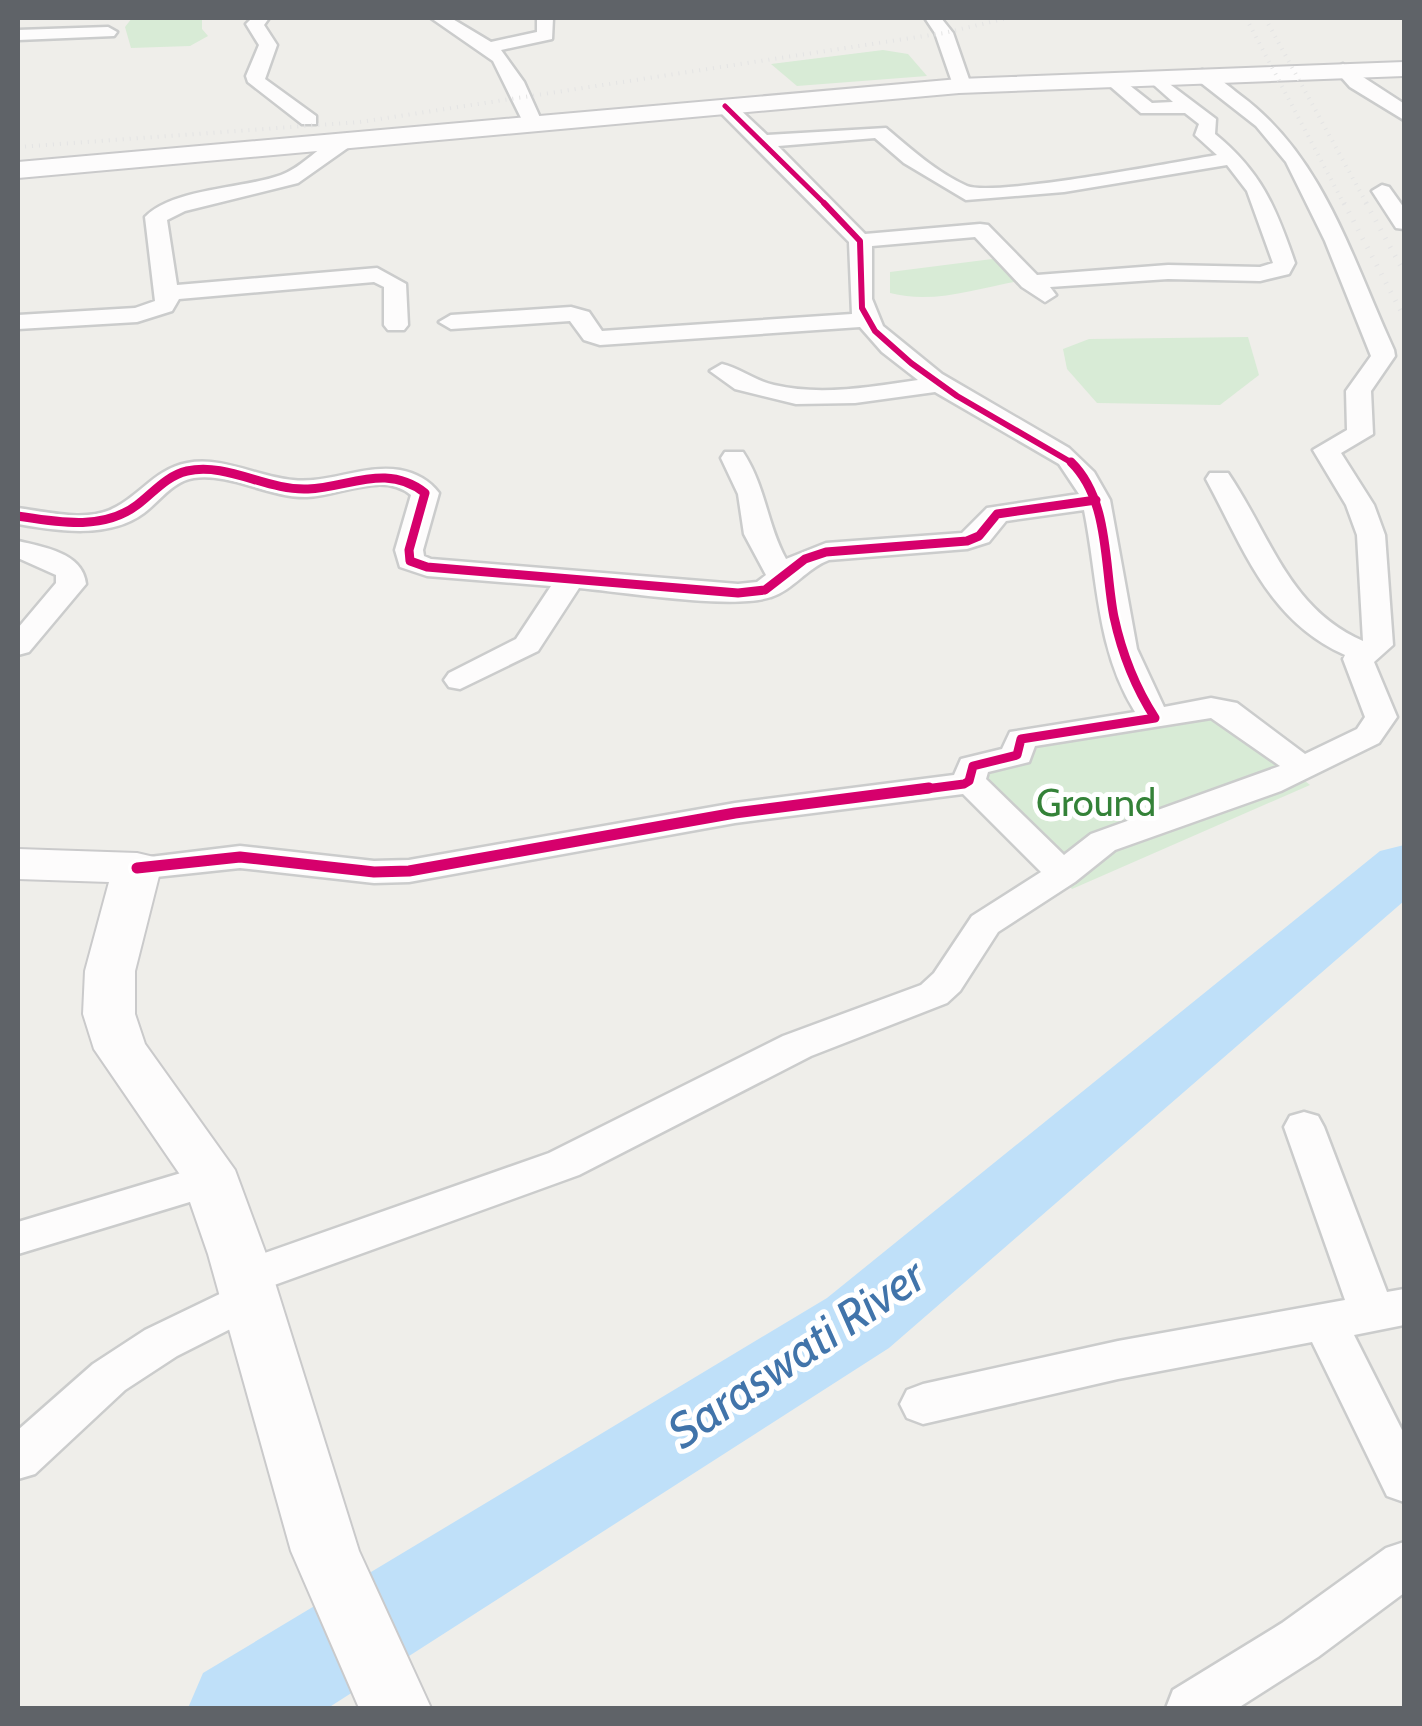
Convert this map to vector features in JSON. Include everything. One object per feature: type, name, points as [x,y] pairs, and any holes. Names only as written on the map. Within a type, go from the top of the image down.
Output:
[{"type":"main road","points":[[18,170],[962,86],[1344,68],[1404,69]]},
{"type":"main road","points":[[18,864],[136,868],[110,972],[109,1014],[120,1049],[211,1180],[325,1551],[395,1708]]},
{"type":"street","points":[[262,18],[256,24],[268,45],[256,82],[308,120]]},
{"type":"street","points":[[439,18],[491,46],[510,66],[532,122]]},
{"type":"street","points":[[491,46],[546,35],[545,18]]},
{"type":"street","points":[[932,18],[944,34],[962,86]]},
{"type":"street","points":[[18,35],[108,32]]},
{"type":"street","points":[[18,51],[76,52]]},
{"type":"street","points":[[1344,68],[1354,86],[1390,100],[1404,113]]},
{"type":"street","points":[[18,1459],[109,1378],[247,1288],[564,1164],[797,1046],[921,1000],[947,982],[984,924],[1063,874],[1092,847],[1215,806],[1368,736],[1378,725],[1381,717],[1358,663],[1378,645],[1372,535],[1360,505],[1326,450],[1360,434],[1355,395],[1360,382],[1383,356],[1382,350],[1311,187],[1295,161],[1265,126],[1202,75]]},
{"type":"street","points":[[860,241],[980,230],[1038,288],[1168,272],[1260,274],[1281,269],[1284,263],[1262,198],[1236,158],[1205,134],[1209,123],[1155,78]]},
{"type":"street","points":[[1113,81],[1148,109],[1190,108]]},
{"type":"street","points":[[725,106],[860,241],[864,255],[861,301],[866,320],[936,384],[1073,463],[1096,500],[1124,661],[1134,689],[1154,718]]},
{"type":"street","points":[[762,142],[883,133],[911,159],[966,194],[1064,186],[1236,158]]},
{"type":"street","points":[[18,322],[154,312],[164,306],[167,293],[154,224],[163,211],[290,179],[342,143]]},
{"type":"street","points":[[1382,191],[1404,222]]},
{"type":"street","points":[[167,293],[378,276],[395,284],[396,326]]},
{"type":"street","points":[[451,322],[571,314],[581,317],[592,335],[600,338],[866,320]]},
{"type":"street","points":[[722,371],[743,387],[818,396],[936,384]]},
{"type":"street","points":[[734,458],[752,494],[758,534],[782,577]]},
{"type":"street","points":[[18,516],[106,520],[133,508],[162,481],[195,470],[304,490],[359,476],[377,477],[408,482],[425,493],[409,550],[410,561],[426,567],[738,593],[766,590],[805,560],[826,552],[967,541],[980,536],[997,514],[1096,500]]},
{"type":"street","points":[[1220,479],[1289,603],[1329,637],[1365,653]]},
{"type":"street","points":[[18,549],[55,561],[70,572],[70,584],[18,646]]},
{"type":"street","points":[[460,680],[526,645],[569,581]]},
{"type":"street","points":[[970,781],[973,766],[1017,755],[1021,739],[1211,708],[1226,710],[1303,768]]},
{"type":"street","points":[[136,868],[240,858],[374,872],[409,870],[734,813],[970,781]]},
{"type":"street","points":[[970,781],[1063,874]]},
{"type":"street","points":[[923,1404],[1118,1360],[1388,1310],[1304,1127]]},
{"type":"street","points":[[18,1238],[211,1180]]},
{"type":"street","points":[[1324,1322],[1404,1482]]},
{"type":"street","points":[[1192,1708],[1300,1640],[1404,1564]]},
{"type":"green space","points":[[132,18],[202,18],[202,29],[208,36],[190,46],[131,48],[125,27]]},
{"type":"green space","points":[[883,50],[908,54],[927,76],[797,86],[771,64]]},
{"type":"green space","points":[[1000,258],[1025,280],[941,296],[890,293],[890,272]]},
{"type":"green space","points":[[1248,337],[1259,375],[1220,405],[1097,403],[1067,369],[1063,349],[1089,339]]},
{"type":"green space","name":"Ground","points":[[1217,709],[1310,785],[1072,889],[961,761]]},
{"type":"waterway","name":"Saraswati River","points":[[239,1708],[858,1323],[1404,866]]},
{"type":"railway","points":[[18,147],[360,122],[944,33],[1008,18]]},
{"type":"railway","points":[[1246,18],[1345,206]]},
{"type":"railway","points":[[1265,18],[1368,206]]},
{"type":"railway","points":[[1344,203],[1404,317]]},
{"type":"railway","points":[[1366,203],[1404,272]]},
{"type":"cycle path","points":[[137,868],[240,857],[374,872],[409,871],[735,813],[964,784],[969,781],[973,766],[1017,755],[1021,739],[1155,718],[1135,684],[1122,649],[1097,508],[1081,472],[1060,453],[957,396],[875,331],[862,308],[860,241],[725,106]]},
{"type":"cycle path","points":[[18,516],[72,522],[113,519],[173,476],[194,470],[222,472],[294,489],[368,478],[399,478],[425,493],[409,550],[410,561],[427,567],[738,593],[765,590],[805,559],[826,552],[967,541],[979,536],[997,514],[1096,500]]}]
